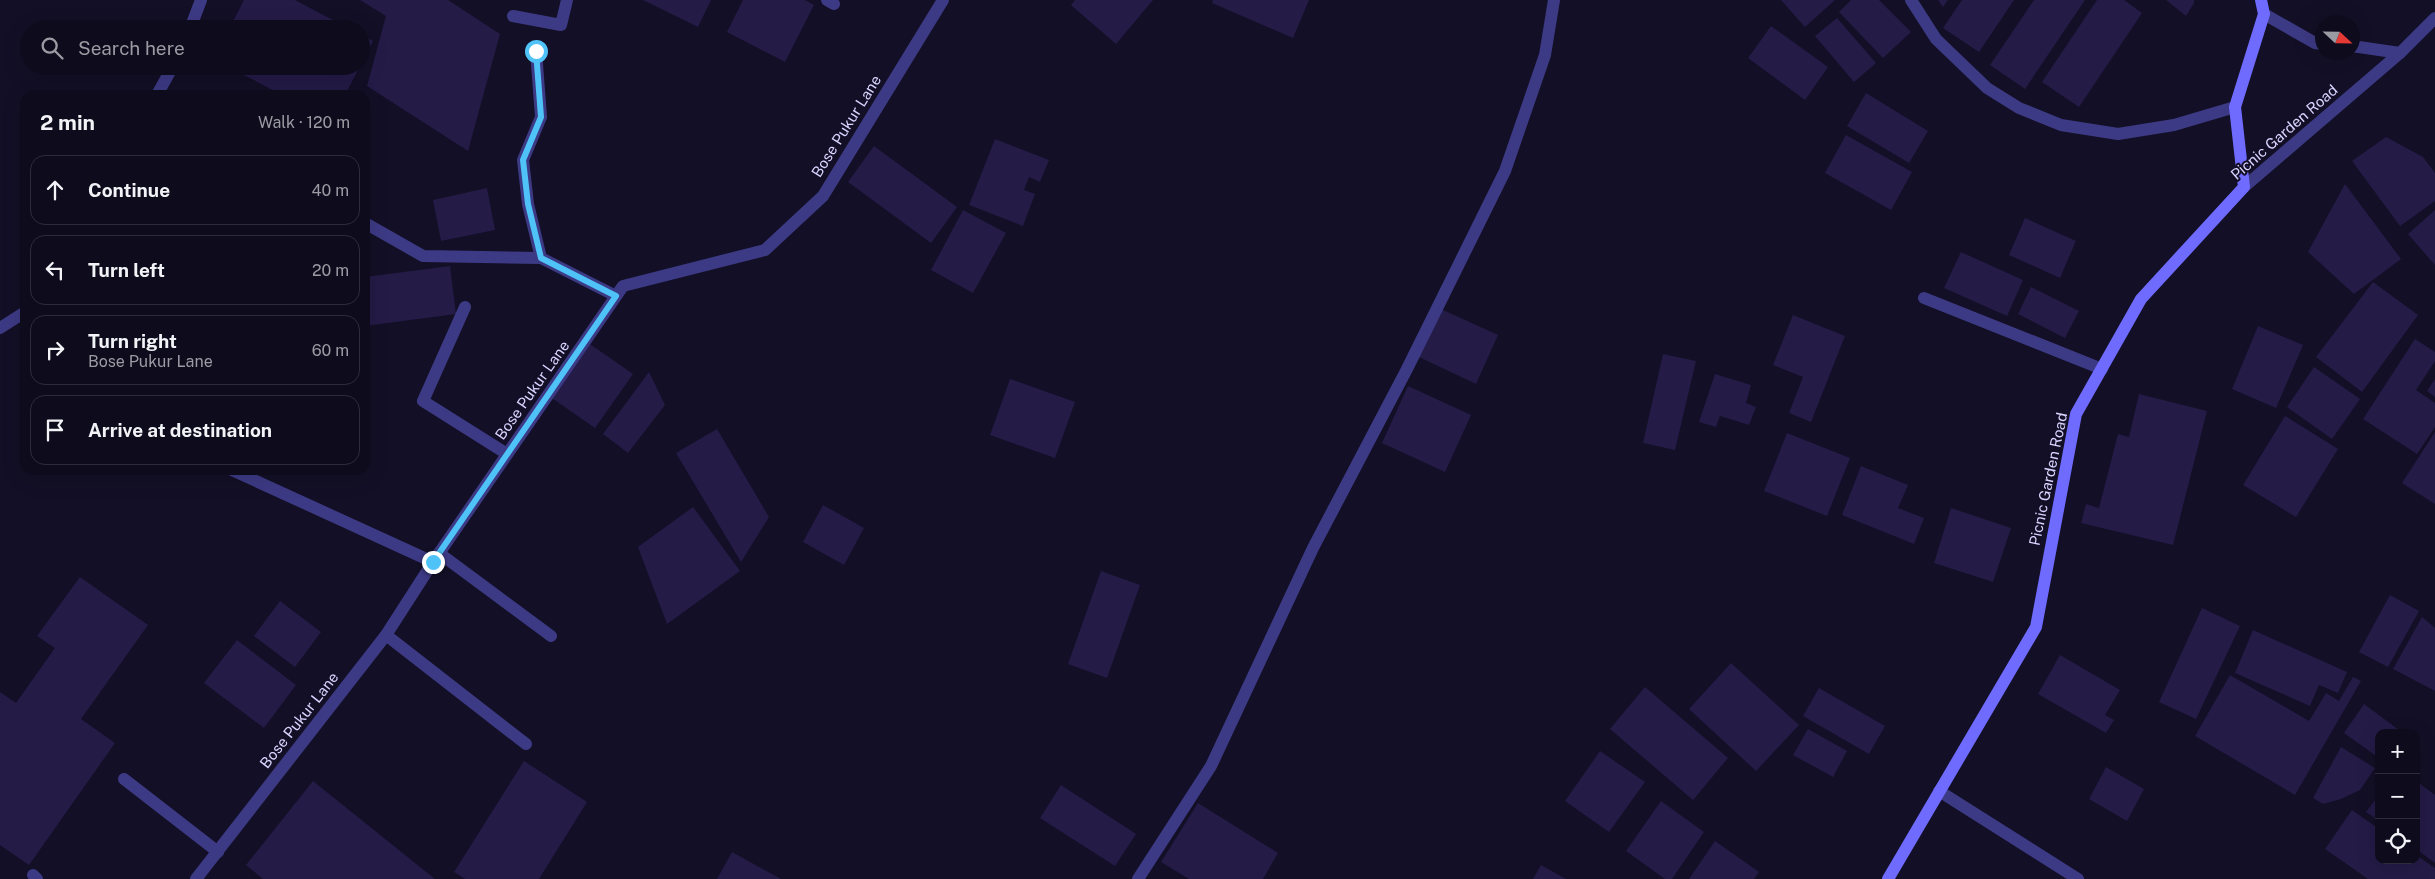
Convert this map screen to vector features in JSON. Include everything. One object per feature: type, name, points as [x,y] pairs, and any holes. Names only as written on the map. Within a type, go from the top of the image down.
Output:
[{"type":"main road","points":[[2244,187],[2235,107],[2264,14],[2261,0]]},
{"type":"main road","name":"Picnic Garden Road","points":[[1888,879],[2036,627],[2076,414],[2141,300],[2244,187]]},
{"type":"street","points":[[193,20],[201,0]]},
{"type":"street","points":[[513,16],[561,25],[567,0]]},
{"type":"street","name":"Bose Pukur Lane","points":[[196,879],[386,635],[436,557],[623,286],[765,250],[823,196],[943,0]]},
{"type":"street","points":[[1138,879],[1211,766],[1313,548],[1407,369],[1505,171],[1545,55],[1554,0]]},
{"type":"street","points":[[1911,0],[1936,39],[1987,88],[2019,108],[2061,125],[2118,134],[2174,125],[2235,107]]},
{"type":"street","points":[[2264,14],[2315,43]]},
{"type":"street","name":"Picnic Garden Road","points":[[2244,187],[2400,53],[2435,18]]},
{"type":"street","points":[[2360,47],[2400,53]]},
{"type":"street","points":[[536,51],[541,117],[523,160],[528,204],[541,258]]},
{"type":"street","points":[[160,90],[167,75]]},
{"type":"street","points":[[370,226],[423,256],[541,258],[616,296]]},
{"type":"street","points":[[1924,298],[2102,369]]},
{"type":"street","points":[[465,307],[423,401],[507,454]]},
{"type":"street","points":[[0,328],[20,315]]},
{"type":"street","points":[[244,475],[436,557],[551,636]]},
{"type":"street","points":[[386,635],[526,744]]},
{"type":"street","points":[[124,779],[218,852]]},
{"type":"street","points":[[1939,792],[2078,879]]},
{"type":"building","points":[[244,0],[295,0],[333,20],[234,20]]},
{"type":"building","points":[[360,0],[448,0],[500,34],[468,151],[367,86],[386,16]]},
{"type":"building","points":[[643,0],[711,0],[698,27]]},
{"type":"building","points":[[743,0],[805,0],[814,5],[785,62],[727,32]]},
{"type":"building","points":[[1075,0],[1153,0],[1116,44],[1071,5]]},
{"type":"building","points":[[1213,0],[1309,0],[1293,38],[1212,3]]},
{"type":"building","points":[[1781,0],[1835,0],[1805,27]]},
{"type":"building","points":[[1851,0],[1879,0],[1911,32],[1883,58],[1839,12]]},
{"type":"building","points":[[1938,0],[1948,0],[1943,7]]},
{"type":"building","points":[[1962,0],[2014,0],[1979,52],[1943,28]]},
{"type":"building","points":[[2034,0],[2085,0],[2025,89],[1990,65]]},
{"type":"building","points":[[2097,0],[2124,0],[2142,13],[2079,107],[2042,82]]},
{"type":"building","points":[[2166,0],[2194,0],[2194,3],[2186,16]]},
{"type":"building","points":[[1837,18],[1876,63],[1854,82],[1815,36]]},
{"type":"building","points":[[1771,26],[1828,67],[1805,100],[1748,58]]},
{"type":"building","points":[[244,75],[355,75],[348,90],[273,90]]},
{"type":"building","points":[[1866,93],[1928,131],[1909,163],[1847,126]]},
{"type":"building","points":[[1846,135],[1912,172],[1891,210],[1825,173]]},
{"type":"building","points":[[2386,137],[2423,157],[2435,173],[2435,201],[2400,226],[2352,161]]},
{"type":"building","points":[[995,139],[1049,160],[1040,182],[1029,177],[1024,190],[1035,194],[1023,226],[969,205]]},
{"type":"building","points":[[874,146],[957,207],[931,243],[848,182]]},
{"type":"building","points":[[2345,184],[2401,259],[2354,294],[2308,252]]},
{"type":"building","points":[[487,188],[495,230],[441,241],[433,200]]},
{"type":"building","points":[[963,210],[1006,233],[973,293],[931,270]]},
{"type":"building","points":[[2435,210],[2435,265],[2408,234]]},
{"type":"building","points":[[2025,218],[2076,241],[2060,278],[2009,255]]},
{"type":"building","points":[[1961,252],[2023,280],[2007,316],[1944,288]]},
{"type":"building","points":[[450,266],[456,314],[370,325],[370,276]]},
{"type":"building","points":[[2373,282],[2418,315],[2362,392],[2316,357]]},
{"type":"building","points":[[2031,287],[2079,311],[2065,338],[2018,314]]},
{"type":"building","points":[[1441,309],[1498,335],[1476,384],[1419,357]]},
{"type":"building","points":[[1793,315],[1845,336],[1811,422],[1789,413],[1803,377],[1773,365]]},
{"type":"building","points":[[2258,326],[2303,345],[2276,408],[2232,389]]},
{"type":"building","points":[[2415,339],[2435,352],[2435,361],[2416,390],[2435,403],[2435,427],[2417,454],[2363,419]]},
{"type":"building","points":[[587,342],[633,374],[595,428],[549,396]]},
{"type":"building","points":[[1663,354],[1696,361],[1675,450],[1643,443]]},
{"type":"building","points":[[2314,367],[2360,399],[2332,439],[2287,407]]},
{"type":"building","points":[[649,372],[665,405],[628,453],[603,434]]},
{"type":"building","points":[[1715,374],[1751,385],[1746,403],[1756,407],[1749,425],[1720,416],[1716,427],[1699,422]]},
{"type":"building","points":[[1010,379],[1075,402],[1055,458],[990,435]]},
{"type":"building","points":[[2435,379],[2435,397],[2427,391]]},
{"type":"building","points":[[1408,386],[1471,415],[1445,472],[1382,443]]},
{"type":"building","points":[[2139,394],[2207,411],[2173,545],[2081,523],[2086,504],[2099,508],[2118,434],[2129,437]]},
{"type":"building","points":[[2285,416],[2338,449],[2296,517],[2243,485]]},
{"type":"building","points":[[717,429],[769,517],[741,562],[676,453]]},
{"type":"building","points":[[2435,432],[2435,504],[2402,483]]},
{"type":"building","points":[[1787,433],[1850,458],[1827,516],[1764,491]]},
{"type":"building","points":[[1861,466],[1908,485],[1898,508],[1924,518],[1914,544],[1842,515]]},
{"type":"building","points":[[823,505],[864,528],[844,565],[803,542]]},
{"type":"building","points":[[693,507],[740,571],[667,624],[638,547]]},
{"type":"building","points":[[1951,508],[2011,528],[1993,582],[1934,563]]},
{"type":"building","points":[[1101,571],[1140,585],[1107,678],[1068,664]]},
{"type":"building","points":[[80,577],[148,625],[81,719],[115,743],[29,865],[0,845],[0,692],[16,703],[55,648],[37,636]]},
{"type":"building","points":[[2390,595],[2419,611],[2388,667],[2359,652]]},
{"type":"building","points":[[280,601],[321,632],[295,667],[254,636]]},
{"type":"building","points":[[2202,608],[2240,626],[2196,719],[2159,702]]},
{"type":"building","points":[[2422,617],[2435,628],[2435,691],[2393,669]]},
{"type":"building","points":[[2253,630],[2347,672],[2338,693],[2319,685],[2310,706],[2235,673]]},
{"type":"building","points":[[237,640],[296,685],[264,728],[204,683]]},
{"type":"building","points":[[2060,655],[2120,690],[2105,715],[2114,720],[2106,733],[2038,694]]},
{"type":"building","points":[[1731,663],[1799,725],[1756,771],[1689,709]]},
{"type":"building","points":[[2230,675],[2309,721],[2326,693],[2339,701],[2353,677],[2361,681],[2295,795],[2195,736]]},
{"type":"building","points":[[1645,687],[1728,758],[1693,800],[1610,729]]},
{"type":"building","points":[[1819,688],[1885,726],[1869,754],[1803,716]]},
{"type":"building","points":[[2364,704],[2398,729],[2375,729],[2375,755],[2344,733]]},
{"type":"building","points":[[1808,729],[1847,751],[1833,777],[1793,755]]},
{"type":"building","points":[[2341,747],[2375,768],[2360,790],[2341,799],[2323,804],[2313,798]]},
{"type":"building","points":[[1600,751],[1645,782],[1609,832],[1565,801]]},
{"type":"building","points":[[524,761],[587,802],[539,879],[465,879],[454,872]]},
{"type":"building","points":[[2106,767],[2144,789],[2127,821],[2089,799]]},
{"type":"building","points":[[313,781],[435,879],[263,879],[246,865]]},
{"type":"building","points":[[2420,784],[2435,795],[2435,863],[2420,852]]},
{"type":"building","points":[[1061,785],[1136,834],[1115,866],[1040,818]]},
{"type":"building","points":[[2375,800],[2375,818],[2366,812]]},
{"type":"building","points":[[1661,801],[1704,832],[1672,879],[1665,879],[1626,851]]},
{"type":"building","points":[[1198,803],[1278,853],[1263,879],[1189,879],[1161,862]]},
{"type":"building","points":[[2352,810],[2375,826],[2375,864],[2420,864],[2420,858],[2435,868],[2435,879],[2368,879],[2325,849]]},
{"type":"building","points":[[1715,841],[1759,872],[1754,879],[1689,879]]},
{"type":"building","points":[[732,852],[781,879],[717,879]]},
{"type":"building","points":[[1541,865],[1566,879],[1533,879]]},
{"type":"route","points":[[433,562],[616,296],[541,258],[528,204],[523,160],[541,117],[536,51]]}]
